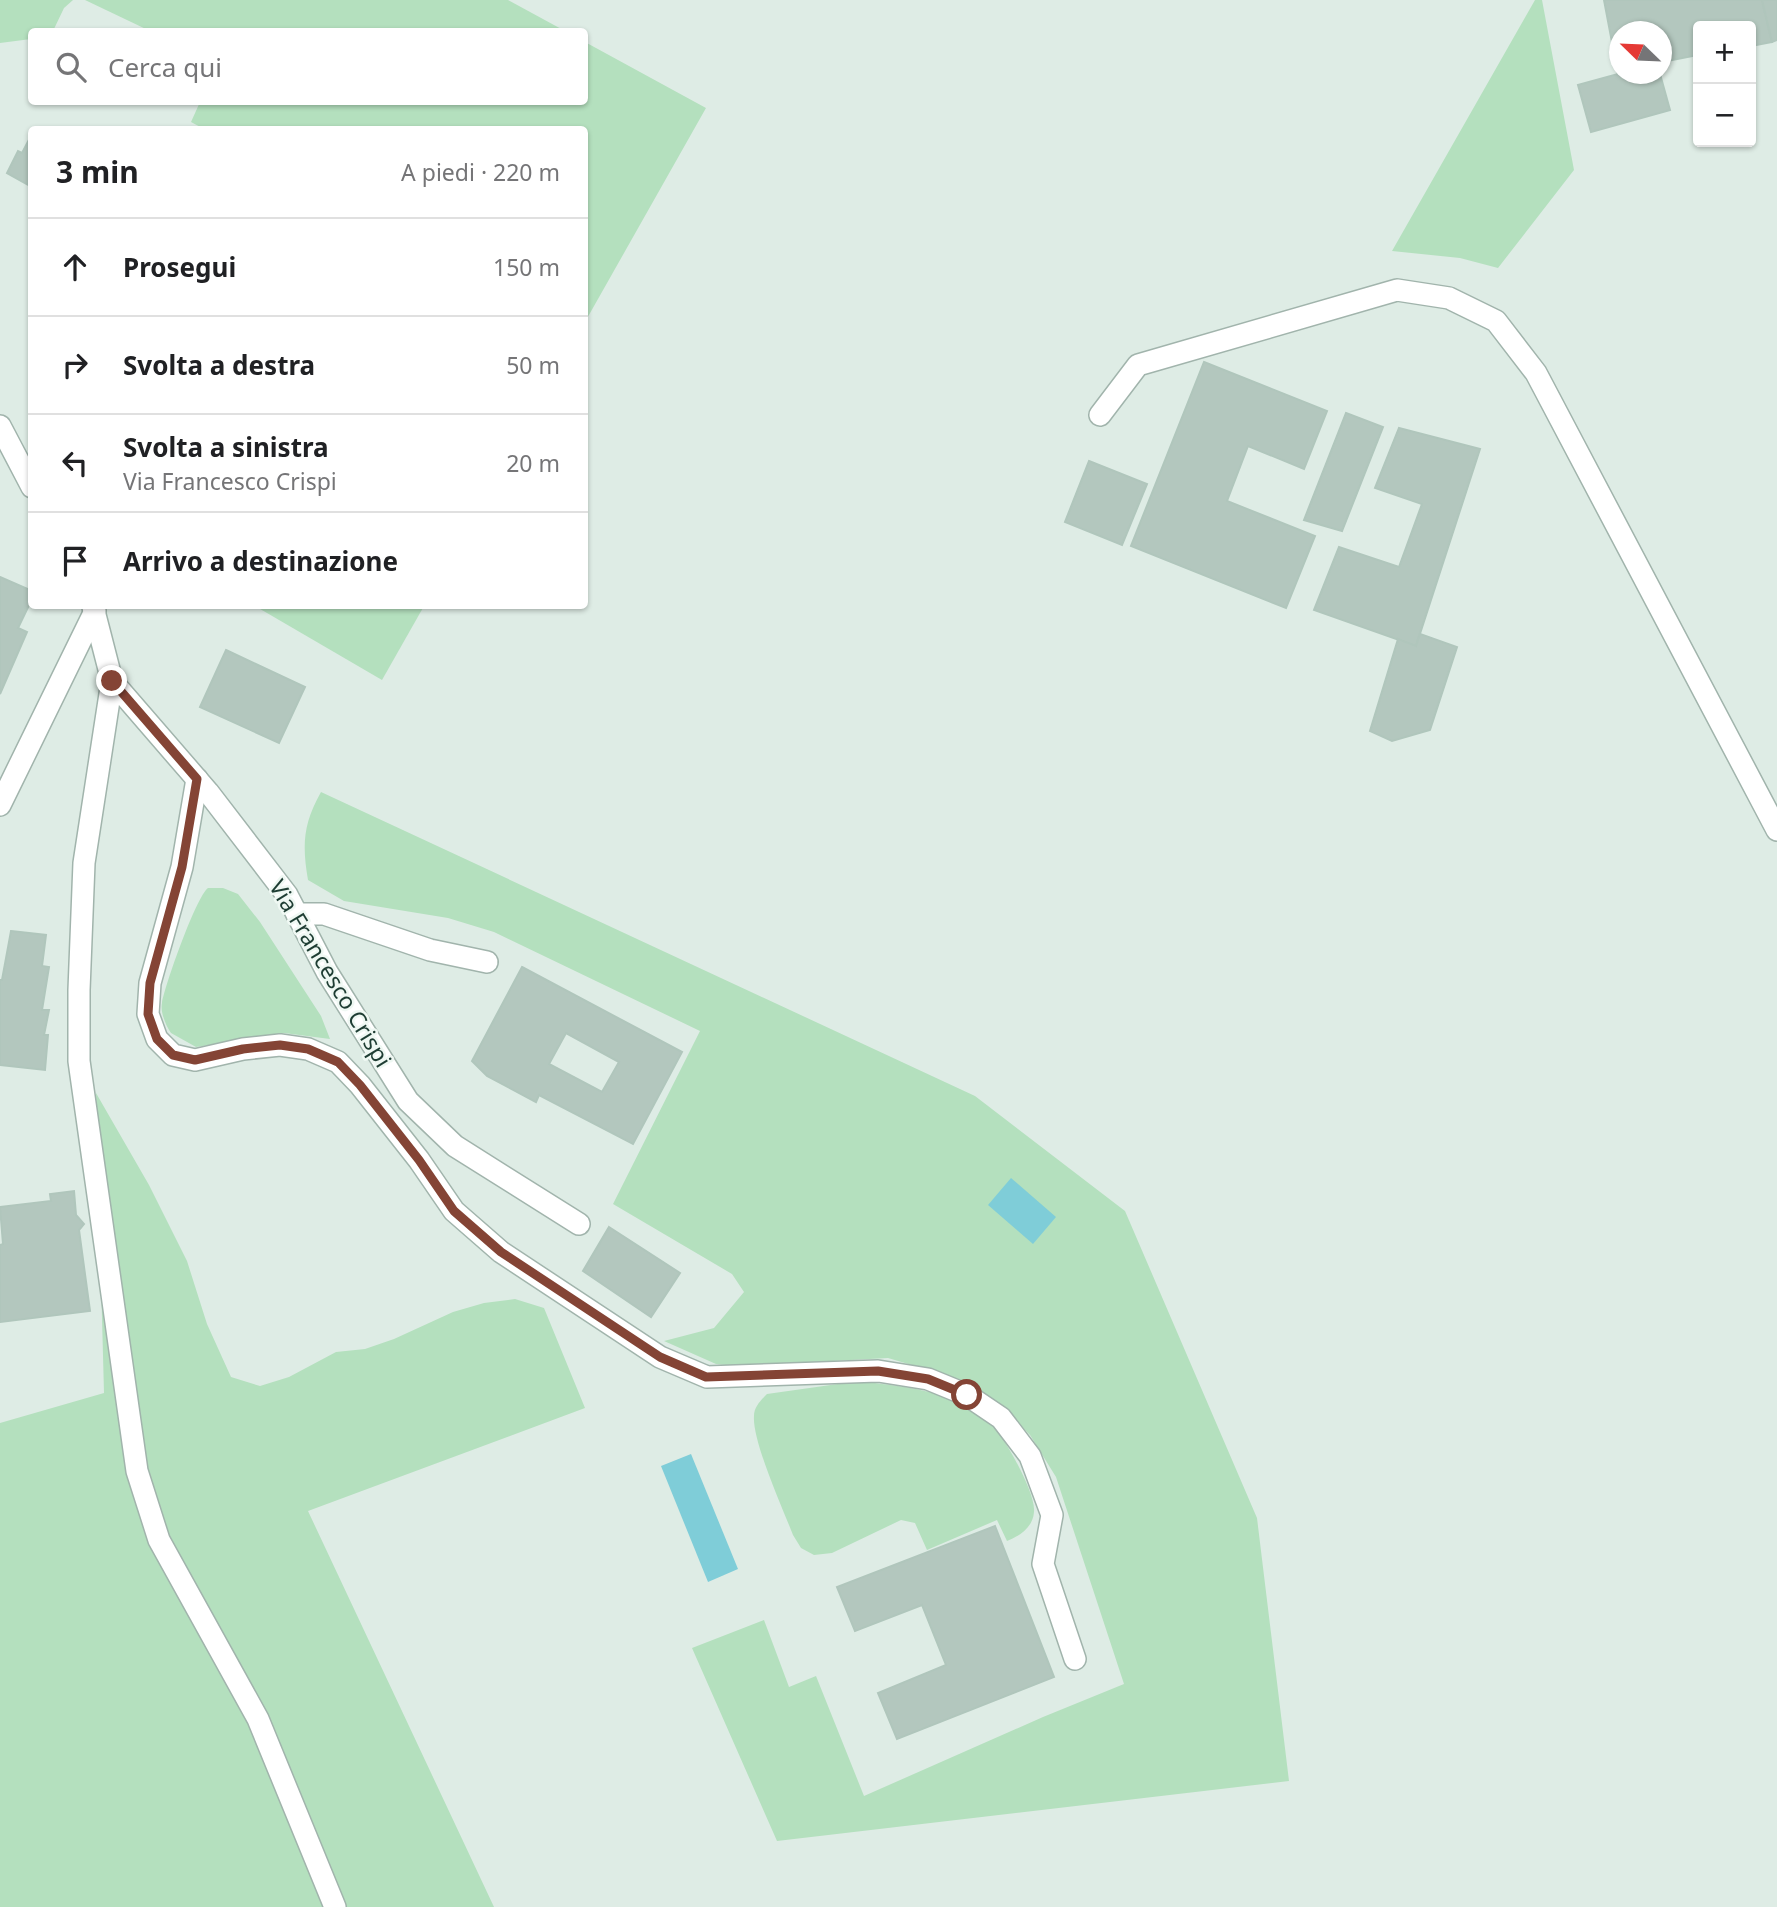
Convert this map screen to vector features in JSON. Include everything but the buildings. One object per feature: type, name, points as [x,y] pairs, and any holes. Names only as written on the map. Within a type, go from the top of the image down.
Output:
[{"type":"street","points":[[1100,415],[1138,365],[1397,290],[1448,298],[1496,321],[1536,373],[1777,830]]},
{"type":"street","points":[[0,426],[28,479]]},
{"type":"street","points":[[0,805],[93,609]]},
{"type":"street","name":"Via Francesco Crispi","points":[[93,609],[112,681],[197,779],[287,895],[327,972],[408,1101],[455,1146],[579,1224]]},
{"type":"street","points":[[112,681],[84,863],[79,1061],[136,1471],[159,1540],[258,1719],[335,1907]]},
{"type":"street","points":[[197,779],[182,867],[150,983],[148,1014],[157,1039],[173,1055],[195,1060],[243,1049],[280,1045],[308,1049],[338,1062],[386,1117],[454,1211],[501,1252],[671,1362],[706,1377],[878,1371],[928,1379],[967,1395],[979,1403],[1001,1418],[1030,1456],[1052,1516],[1043,1564],[1075,1659]]},
{"type":"street","points":[[297,914],[324,914],[429,950],[487,962]]},
{"type":"green space","points":[[0,0],[73,0],[64,8],[54,28],[28,28],[28,39],[0,43]]},
{"type":"green space","points":[[85,0],[508,0],[559,28],[144,28]]},
{"type":"green space","points":[[1535,0],[1542,0],[1574,170],[1498,268],[1460,258],[1392,251]]},
{"type":"green space","points":[[588,44],[706,108],[588,317],[588,126],[198,126],[191,122],[199,105],[588,105]]},
{"type":"green space","points":[[260,609],[422,609],[382,680]]},
{"type":"green space","points":[[321,792],[975,1096],[1125,1211],[1257,1518],[1289,1781],[777,1841],[692,1648],[764,1620],[789,1687],[816,1676],[864,1796],[1124,1684],[1056,1477],[1030,1435],[1002,1407],[959,1379],[888,1358],[736,1366],[716,1364],[664,1341],[714,1328],[744,1292],[732,1274],[613,1204],[700,1031],[494,932],[448,918],[344,901],[308,880],[305,856],[307,825]]},
{"type":"green space","points":[[208,888],[223,888],[238,894],[260,922],[321,1016],[330,1039],[284,1033],[196,1047],[171,1033],[162,1010],[164,993],[196,907]]},
{"type":"green space","points":[[96,1093],[149,1185],[187,1261],[207,1324],[231,1377],[260,1386],[289,1377],[336,1352],[365,1349],[453,1312],[484,1303],[515,1299],[544,1308],[585,1408],[308,1511],[494,1907],[0,1907],[0,1423],[104,1393]]},
{"type":"green space","points":[[859,1381],[941,1396],[967,1407],[991,1424],[1008,1447],[1031,1494],[1033,1517],[1021,1534],[1007,1541],[997,1520],[927,1550],[915,1523],[901,1520],[832,1553],[814,1555],[801,1548],[793,1535],[763,1458],[755,1427],[755,1410],[767,1394]]},
{"type":"water","points":[[1011,1178],[1056,1217],[1033,1244],[988,1205]]},
{"type":"water","points":[[691,1454],[738,1569],[708,1582],[661,1466]]},
{"type":"route","points":[[112,681],[197,779],[182,867],[150,983],[148,1014],[157,1039],[173,1055],[195,1060],[243,1049],[280,1045],[308,1049],[338,1062],[360,1085],[419,1160],[454,1211],[501,1252],[660,1357],[706,1377],[878,1371],[928,1379],[967,1395]]}]
